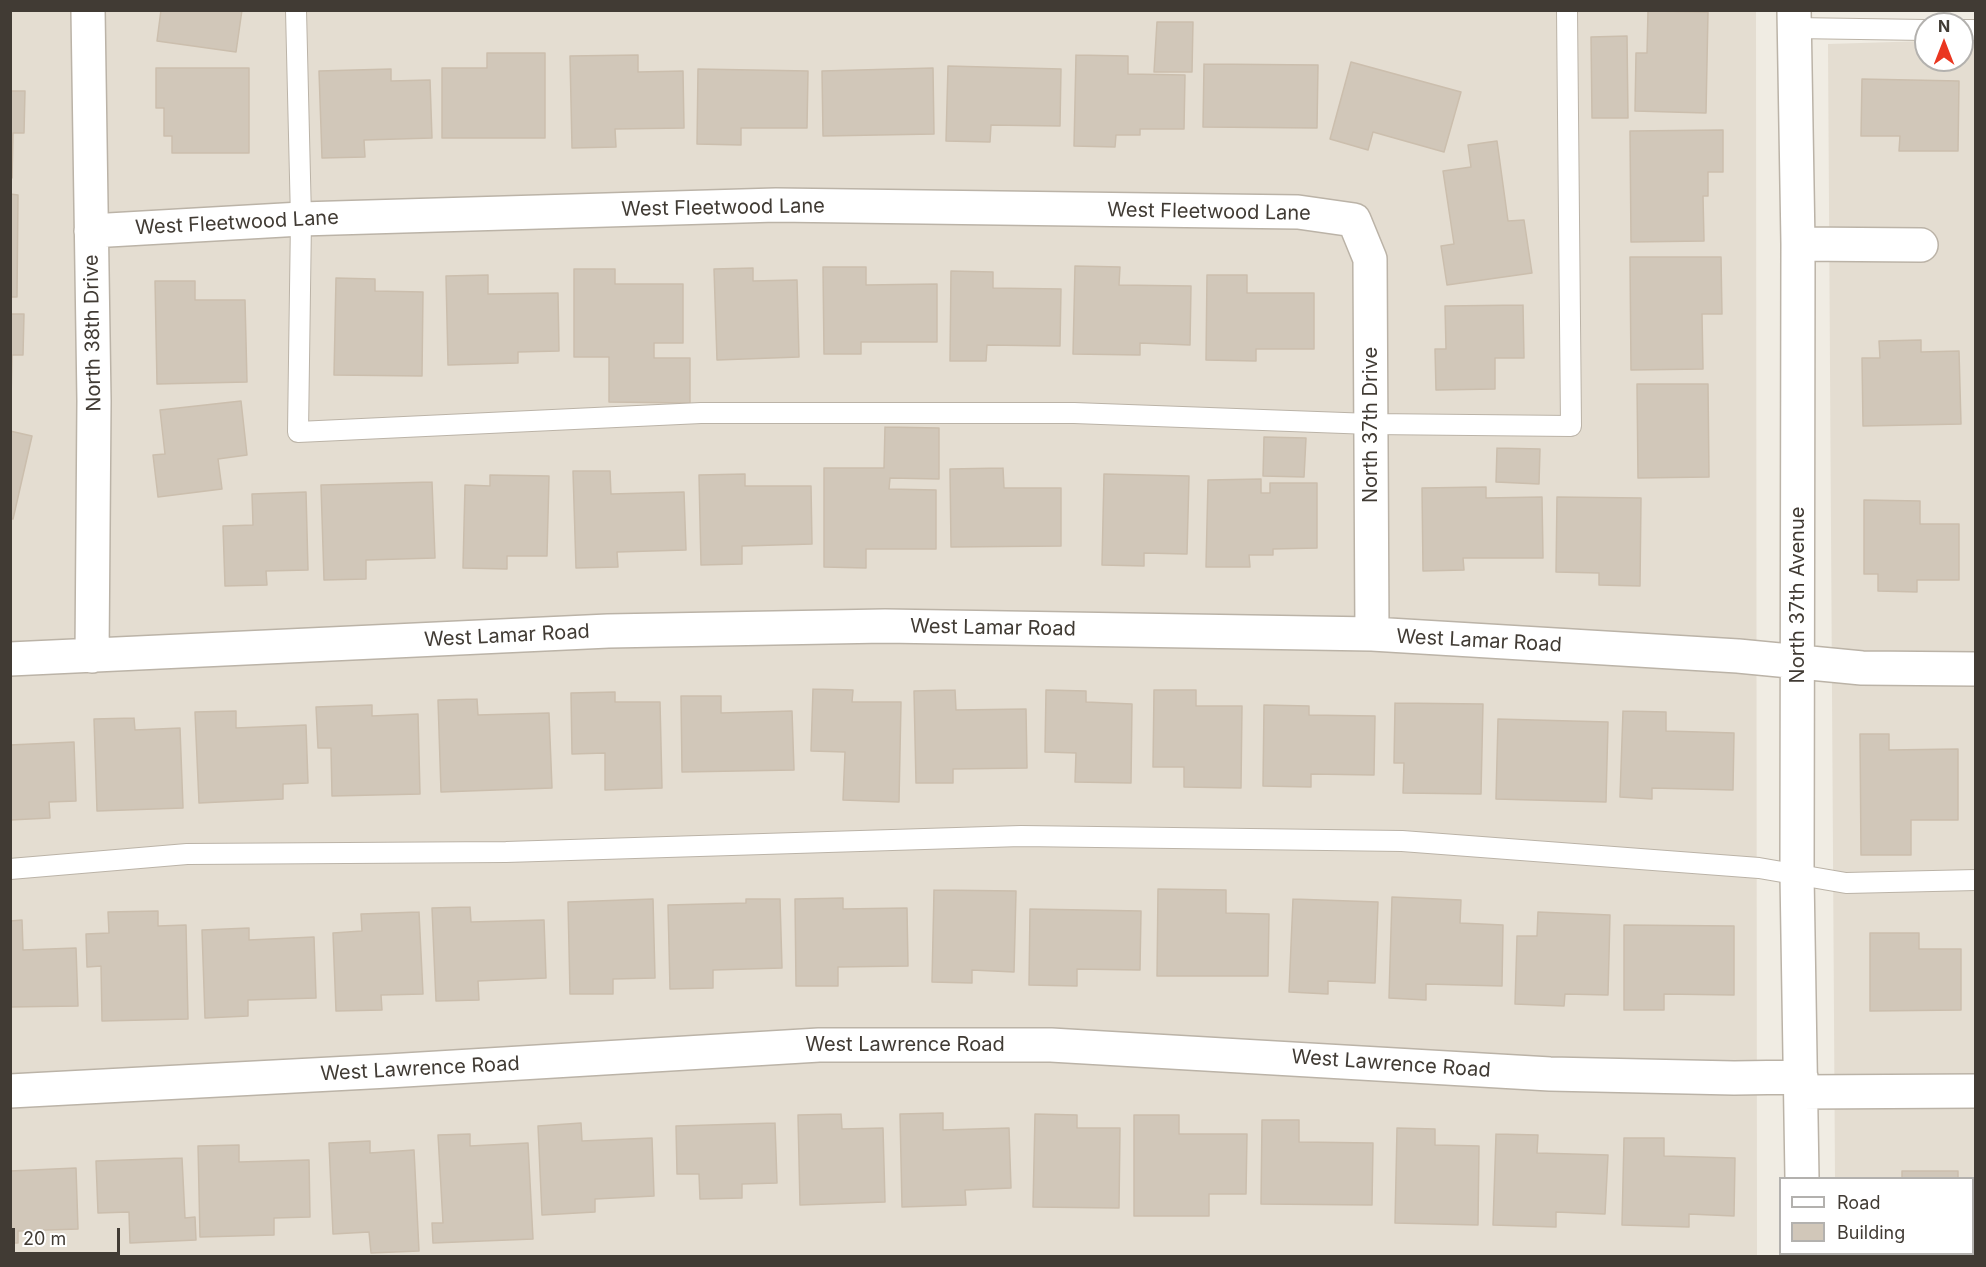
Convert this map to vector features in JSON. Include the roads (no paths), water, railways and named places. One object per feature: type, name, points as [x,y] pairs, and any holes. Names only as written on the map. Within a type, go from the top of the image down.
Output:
[{"type":"street","name":"North 38th Drive","points":[[88,10],[94,402],[92,656]]},
{"type":"street","name":"North 37th Avenue","points":[[1794,19],[1798,244],[1797,875],[1802,1177]]},
{"type":"street","name":"West Fleetwood Lane","points":[[92,231],[301,219],[776,205],[1298,212],[1354,220]]},
{"type":"street","name":"North 37th Drive","points":[[1354,220],[1370,259],[1372,634]]},
{"type":"street","points":[[1798,244],[1921,245]]},
{"type":"street","name":"West Lamar Road","points":[[10,659],[608,631],[873,626],[1372,634],[1738,656],[1862,668],[1976,669]]},
{"type":"street","name":"West Lawrence Road","points":[[10,1091],[388,1071],[819,1044],[1051,1044],[1550,1074],[1734,1078],[1801,1085],[1976,1091]]},
{"type":"lane","points":[[297,10],[301,219],[298,432],[701,413],[1074,413],[1371,424],[1571,426],[1567,10]]},
{"type":"lane","points":[[1794,19],[1914,29]]},
{"type":"lane","points":[[10,868],[187,854],[506,852],[1021,836],[1402,841],[1759,868],[1846,883],[1976,880]]}]
